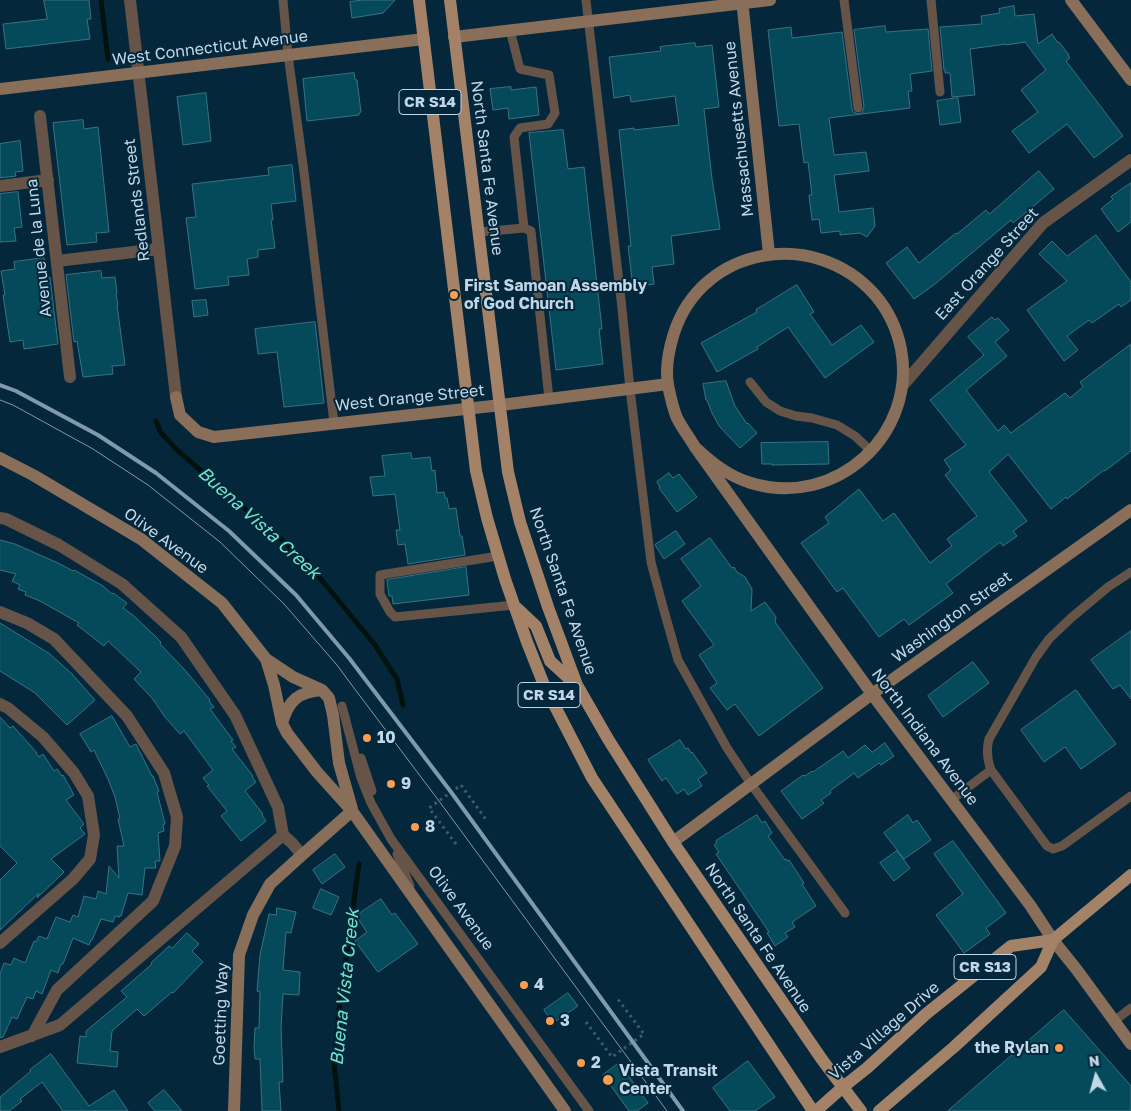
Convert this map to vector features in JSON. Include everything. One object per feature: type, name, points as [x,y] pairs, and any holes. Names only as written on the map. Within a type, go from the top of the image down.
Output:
[{"type":"main road","name":"CR S14","points":[[419,0],[476,471],[498,556],[514,604],[544,685],[592,778],[814,1111]]},
{"type":"main road","name":"North Santa Fe Avenue","points":[[450,0],[508,472],[520,522],[548,607],[577,685],[608,739],[673,842],[823,1062],[861,1111]]},
{"type":"main road","points":[[514,604],[536,626],[550,660],[577,685]]},
{"type":"main road","name":"CR S13","points":[[879,1111],[954,1047],[1041,967],[1053,940],[1131,876]]},
{"type":"main road","name":"Vista Village Drive","points":[[814,1111],[867,1068],[926,1014],[1011,946],[1053,940]]},
{"type":"street","name":"Redlands Street","points":[[130,0],[176,397]]},
{"type":"street","points":[[454,37],[770,0]]},
{"type":"street","points":[[1071,0],[1131,80]]},
{"type":"street","name":"Massachusetts Avenue","points":[[742,2],[769,254]]},
{"type":"street","name":"West Connecticut Avenue","points":[[0,89],[424,40]]},
{"type":"street","name":"Avenue de la Luna","points":[[40,116],[70,377]]},
{"type":"street","name":"East Orange Street","points":[[902,385],[1043,223],[1131,160]]},
{"type":"street","points":[[0,186],[48,180]]},
{"type":"street","points":[[57,261],[159,249]]},
{"type":"street","points":[[793,253],[817,257],[839,266],[859,279],[876,296],[890,315],[898,337],[903,361],[902,385],[898,407],[888,428],[876,446],[859,462],[840,475],[819,484],[797,488],[774,488],[752,483],[730,475],[712,463],[695,447],[677,417],[668,384],[667,364],[670,344],[676,325],[698,291],[714,277],[731,267],[749,259],[769,254],[793,253]]},
{"type":"street","name":"West Orange Street","points":[[176,397],[180,415],[198,432],[214,437],[668,384]]},
{"type":"street","name":"North Indiana Avenue","points":[[695,447],[872,694],[1030,904],[1053,940],[1131,1044]]},
{"type":"street","name":"Olive Avenue","points":[[0,458],[32,474],[141,539],[222,603],[266,659],[293,677],[322,690],[329,698],[340,762],[352,811]]},
{"type":"street","name":"Washington Street","points":[[673,842],[872,694],[1129,514]]},
{"type":"street","points":[[0,518],[6,519],[59,545],[122,584],[181,637],[235,715],[278,807],[283,835],[302,855]]},
{"type":"street","points":[[0,612],[27,623],[54,639],[127,716],[164,773],[177,817],[174,846],[153,901],[57,990],[32,1036]]},
{"type":"street","name":"Olive Avenue","points":[[266,659],[282,723],[287,733],[317,772],[352,811],[565,1111]]},
{"type":"street","points":[[282,723],[291,702],[297,697],[310,691],[322,690]]},
{"type":"street","points":[[0,704],[8,708],[43,737],[74,773],[88,796],[94,835],[90,859],[73,878],[0,943]]},
{"type":"street","name":"Goetting Way","points":[[234,1111],[239,955],[253,914],[270,884],[352,811]]},
{"type":"street","points":[[0,1047],[60,1025],[283,835]]},
{"type":"lane","points":[[283,0],[288,55],[334,423]]},
{"type":"lane","points":[[586,0],[651,562],[678,660],[727,748],[845,913]]},
{"type":"lane","points":[[844,0],[858,108]]},
{"type":"lane","points":[[931,0],[940,92]]},
{"type":"lane","points":[[510,30],[520,69],[549,75],[555,114],[548,124],[520,128],[514,137],[524,228]]},
{"type":"lane","points":[[479,232],[524,228],[531,231],[550,399]]},
{"type":"lane","points":[[750,382],[766,402],[780,411],[837,425],[854,436],[871,451]]},
{"type":"lane","points":[[498,556],[380,575],[380,594],[395,617],[514,604]]},
{"type":"lane","points":[[1131,572],[1108,587],[1049,639],[1036,657],[989,738],[986,749],[991,770],[1047,846],[1053,849],[1062,846],[1131,796]]},
{"type":"lane","name":"Olive Avenue","points":[[322,690],[342,706],[361,778],[371,803],[391,839],[590,1111]]},
{"type":"lane","points":[[952,800],[991,770]]},
{"type":"lane","points":[[391,839],[416,900]]},
{"type":"lane","points":[[1114,1021],[1131,1008]]},
{"type":"path","points":[[456,844],[429,808],[461,785],[487,821]]},
{"type":"path","points":[[586,1022],[612,1057],[644,1034],[617,998]]},
{"type":"building","points":[[44,0],[89,0],[91,19],[87,19],[90,39],[6,49],[3,24],[47,19]]},
{"type":"building","points":[[395,0],[383,13],[352,18],[350,2]]},
{"type":"building","points":[[1014,6],[1015,16],[1034,14],[1038,44],[1052,34],[1059,42],[1069,55],[1070,58],[1066,61],[1123,136],[1094,158],[1067,124],[1029,153],[1012,131],[1038,112],[1021,90],[1046,70],[1025,42],[970,49],[975,95],[952,97],[950,73],[945,73],[944,70],[940,27],[982,24],[981,16],[1000,13],[999,9]]},
{"type":"building","points":[[885,26],[886,32],[928,29],[932,71],[910,74],[912,91],[908,91],[910,108],[829,118],[834,155],[866,152],[869,171],[834,175],[839,212],[873,208],[875,226],[867,237],[860,233],[840,235],[840,231],[821,233],[819,219],[812,220],[809,195],[812,195],[808,162],[804,163],[799,124],[779,126],[768,30],[791,27],[792,38],[842,32],[852,109],[853,112],[858,114],[862,113],[864,107],[854,30]]},
{"type":"building","points":[[695,43],[696,47],[712,45],[719,107],[704,109],[720,229],[671,236],[674,264],[652,267],[654,284],[633,287],[628,246],[631,246],[619,130],[679,125],[675,96],[631,102],[630,95],[614,98],[609,57],[661,51],[660,47]]},
{"type":"building","points":[[354,73],[355,80],[357,80],[361,112],[359,115],[307,121],[303,79]]},
{"type":"building","points":[[511,87],[511,90],[536,87],[539,115],[509,119],[508,108],[493,110],[490,89]]},
{"type":"building","points":[[206,93],[211,141],[183,145],[177,97]]},
{"type":"building","points":[[958,98],[961,122],[940,125],[937,101]]},
{"type":"building","points":[[83,120],[84,129],[98,127],[109,232],[96,233],[97,242],[67,245],[53,123]]},
{"type":"building","points":[[563,130],[568,169],[584,167],[602,329],[599,329],[603,364],[556,370],[529,133]]},
{"type":"building","points":[[20,141],[23,171],[15,172],[16,176],[0,178],[0,144]]},
{"type":"building","points":[[292,165],[296,201],[271,204],[275,248],[258,250],[258,257],[247,259],[249,275],[228,277],[229,285],[195,289],[186,218],[196,217],[192,184],[269,175],[268,168]]},
{"type":"building","points":[[1039,171],[1054,189],[1013,223],[1011,220],[935,284],[914,299],[886,263],[907,247],[919,263],[986,210],[989,214]]},
{"type":"building","points":[[1131,183],[1131,222],[1118,232],[1101,209],[1113,199],[1111,197]]},
{"type":"building","points":[[18,192],[22,227],[14,228],[16,241],[0,242],[0,194]]},
{"type":"building","points":[[1096,235],[1131,282],[1131,300],[1121,307],[1119,304],[1092,323],[1089,320],[1067,336],[1078,350],[1064,361],[1027,310],[1067,281],[1039,254],[1052,241],[1067,256]]},
{"type":"building","points":[[44,258],[47,277],[50,277],[58,344],[24,349],[23,340],[10,342],[1,271],[15,269],[14,262]]},
{"type":"building","points":[[101,271],[102,278],[115,277],[125,365],[112,366],[113,374],[83,377],[77,341],[74,342],[66,275]]},
{"type":"building","points":[[797,285],[814,312],[810,314],[832,345],[861,325],[874,342],[825,378],[788,327],[757,347],[758,349],[717,372],[701,343],[757,312],[756,310]]},
{"type":"building","points":[[206,300],[208,315],[194,317],[192,301]]},
{"type":"building","points":[[992,317],[995,320],[998,318],[1009,330],[995,342],[1007,356],[966,390],[998,431],[1004,425],[1011,433],[1065,393],[1070,398],[1083,387],[1080,382],[1131,344],[1131,451],[1051,509],[1008,454],[989,472],[1027,521],[1013,531],[1017,536],[1003,546],[1000,542],[946,584],[953,593],[909,625],[904,619],[879,637],[843,588],[837,592],[801,543],[829,523],[825,517],[859,489],[883,521],[894,513],[930,563],[952,546],[947,539],[977,516],[945,475],[951,470],[944,460],[966,445],[930,400],[984,355],[968,337]]},
{"type":"building","points":[[315,322],[324,403],[284,407],[277,352],[258,354],[255,329]]},
{"type":"building","points":[[726,381],[735,406],[747,424],[757,433],[740,448],[719,426],[706,400],[703,384]]},
{"type":"building","points":[[828,442],[829,464],[762,464],[761,443]]},
{"type":"building","points":[[411,453],[412,459],[430,457],[432,471],[435,470],[437,493],[444,492],[449,509],[456,508],[465,555],[408,564],[405,544],[398,545],[396,530],[400,530],[395,494],[373,496],[370,477],[385,476],[382,456]]},
{"type":"building","points":[[669,473],[673,478],[679,474],[697,497],[677,512],[659,488],[657,482]]},
{"type":"building","points":[[676,531],[685,544],[664,559],[655,545]]},
{"type":"building","points":[[710,538],[732,568],[734,567],[737,572],[745,577],[752,589],[751,611],[765,602],[776,617],[775,622],[823,688],[759,736],[735,704],[727,710],[710,688],[717,683],[699,655],[714,645],[682,601],[701,586],[681,559]]},
{"type":"building","points":[[0,540],[15,544],[74,570],[103,586],[127,603],[123,608],[161,642],[160,644],[210,700],[214,707],[210,709],[233,740],[231,741],[236,747],[232,749],[256,782],[245,791],[263,814],[266,821],[241,841],[221,816],[227,811],[203,778],[213,770],[184,731],[180,734],[152,698],[134,679],[141,672],[108,641],[104,646],[77,625],[79,623],[40,601],[25,595],[26,592],[18,589],[20,585],[12,581],[16,574],[0,570]]},
{"type":"building","points":[[466,567],[469,595],[393,604],[392,596],[389,596],[387,580]]},
{"type":"building","points":[[0,623],[50,654],[72,674],[95,700],[67,725],[35,693],[0,671]]},
{"type":"building","points":[[1131,631],[1131,699],[1120,685],[1113,689],[1091,660]]},
{"type":"building","points":[[973,662],[989,683],[943,717],[928,696]]},
{"type":"building","points":[[1076,690],[1116,744],[1081,769],[1065,747],[1044,762],[1021,730]]},
{"type":"building","points":[[112,716],[130,747],[136,744],[159,791],[157,792],[165,824],[163,825],[164,831],[158,833],[160,861],[155,861],[156,868],[145,868],[142,895],[128,893],[121,916],[115,916],[113,922],[101,919],[89,945],[73,938],[58,973],[51,970],[42,994],[36,991],[33,999],[27,997],[17,1019],[12,1017],[3,1037],[0,1038],[0,974],[4,963],[11,965],[14,958],[25,963],[34,941],[36,942],[39,936],[47,939],[56,917],[70,922],[73,915],[78,917],[84,896],[96,899],[98,891],[106,894],[109,866],[119,878],[117,846],[124,846],[115,797],[94,750],[91,752],[80,734]]},
{"type":"building","points":[[0,717],[10,728],[13,726],[39,757],[43,754],[54,771],[57,769],[63,775],[74,795],[66,800],[84,824],[80,828],[85,834],[51,859],[64,872],[0,930],[0,880],[17,863],[0,846]]},
{"type":"building","points":[[680,740],[686,749],[688,748],[692,752],[707,773],[698,779],[702,786],[688,795],[684,789],[677,794],[666,778],[662,781],[648,760]]},
{"type":"building","points":[[885,743],[894,756],[881,765],[879,763],[858,778],[854,773],[830,791],[831,793],[821,800],[824,803],[802,819],[781,791],[803,775],[805,776],[813,772],[843,751],[848,758],[865,745],[872,752]]},
{"type":"building","points":[[757,815],[762,823],[765,821],[772,833],[768,836],[785,860],[789,860],[816,906],[792,922],[795,927],[785,933],[788,937],[775,946],[767,933],[769,932],[716,854],[719,852],[714,845],[717,843],[716,841]]},
{"type":"building","points":[[908,815],[913,823],[917,820],[931,840],[904,859],[884,833]]},
{"type":"building","points":[[953,841],[1006,913],[986,928],[990,934],[964,953],[936,915],[963,894],[934,854]]},
{"type":"building","points":[[897,851],[910,868],[894,881],[880,863]]},
{"type":"building","points":[[335,854],[345,867],[322,884],[313,870]]},
{"type":"building","points":[[321,889],[339,897],[331,915],[313,908]]},
{"type":"building","points":[[381,899],[392,915],[395,913],[418,944],[378,972],[355,941],[367,932],[356,916]]},
{"type":"building","points":[[277,908],[296,912],[291,933],[286,932],[283,970],[300,972],[299,995],[283,994],[281,1027],[283,1082],[279,1082],[281,1111],[262,1111],[260,1059],[255,1059],[254,1048],[255,1028],[259,1028],[260,992],[257,991],[260,955],[269,914],[276,915]]},
{"type":"building","points":[[187,933],[199,944],[192,951],[203,962],[173,993],[144,1016],[137,1009],[112,1031],[110,1051],[118,1052],[117,1067],[77,1063],[80,1036],[86,1037],[86,1031],[127,997],[121,991],[152,964],[169,946],[172,948]]},
{"type":"building","points":[[568,993],[578,1006],[553,1023],[544,1010]]},
{"type":"building","name":"the Rylan","points":[[1064,1010],[1131,1086],[1131,1111],[948,1111]]},
{"type":"building","points":[[51,1054],[89,1106],[114,1090],[128,1111],[63,1111],[42,1082],[20,1099],[22,1101],[9,1111],[0,1111],[0,1097]]},
{"type":"building","points":[[748,1061],[775,1097],[755,1111],[730,1111],[713,1088]]},
{"type":"building","points":[[619,1063],[648,1103],[637,1111],[629,1111],[603,1075]]},
{"type":"building","points":[[164,1090],[182,1111],[155,1111],[148,1103]]},
{"type":"waterway","name":"Buena Vista Creek","points":[[101,0],[108,59]]},
{"type":"waterway","name":"Buena Vista Creek","points":[[156,421],[161,433],[177,450],[306,561],[375,645],[397,679],[403,705]]},
{"type":"waterway","name":"Buena Vista Creek","points":[[339,1111],[334,1063],[340,1002],[359,864]]},
{"type":"tram line","points":[[0,400],[13,405],[93,449],[148,485],[220,542],[284,604],[337,665],[667,1111]]},
{"type":"railway","points":[[0,385],[16,391],[98,435],[156,473],[229,531],[296,595],[349,658],[451,792],[683,1111]]},
{"type":"place","name":"First Samoan Assembly of God Church","points":[[454,295]]},
{"type":"place","name":"10","points":[[367,738]]},
{"type":"place","name":"9","points":[[391,784]]},
{"type":"place","name":"8","points":[[415,827]]},
{"type":"place","name":"4","points":[[524,985]]},
{"type":"place","name":"3","points":[[550,1021]]},
{"type":"place","name":"the Rylan","points":[[1059,1048]]},
{"type":"place","name":"2","points":[[581,1063]]},
{"type":"place","name":"Vista Transit Center","points":[[608,1080]]}]
